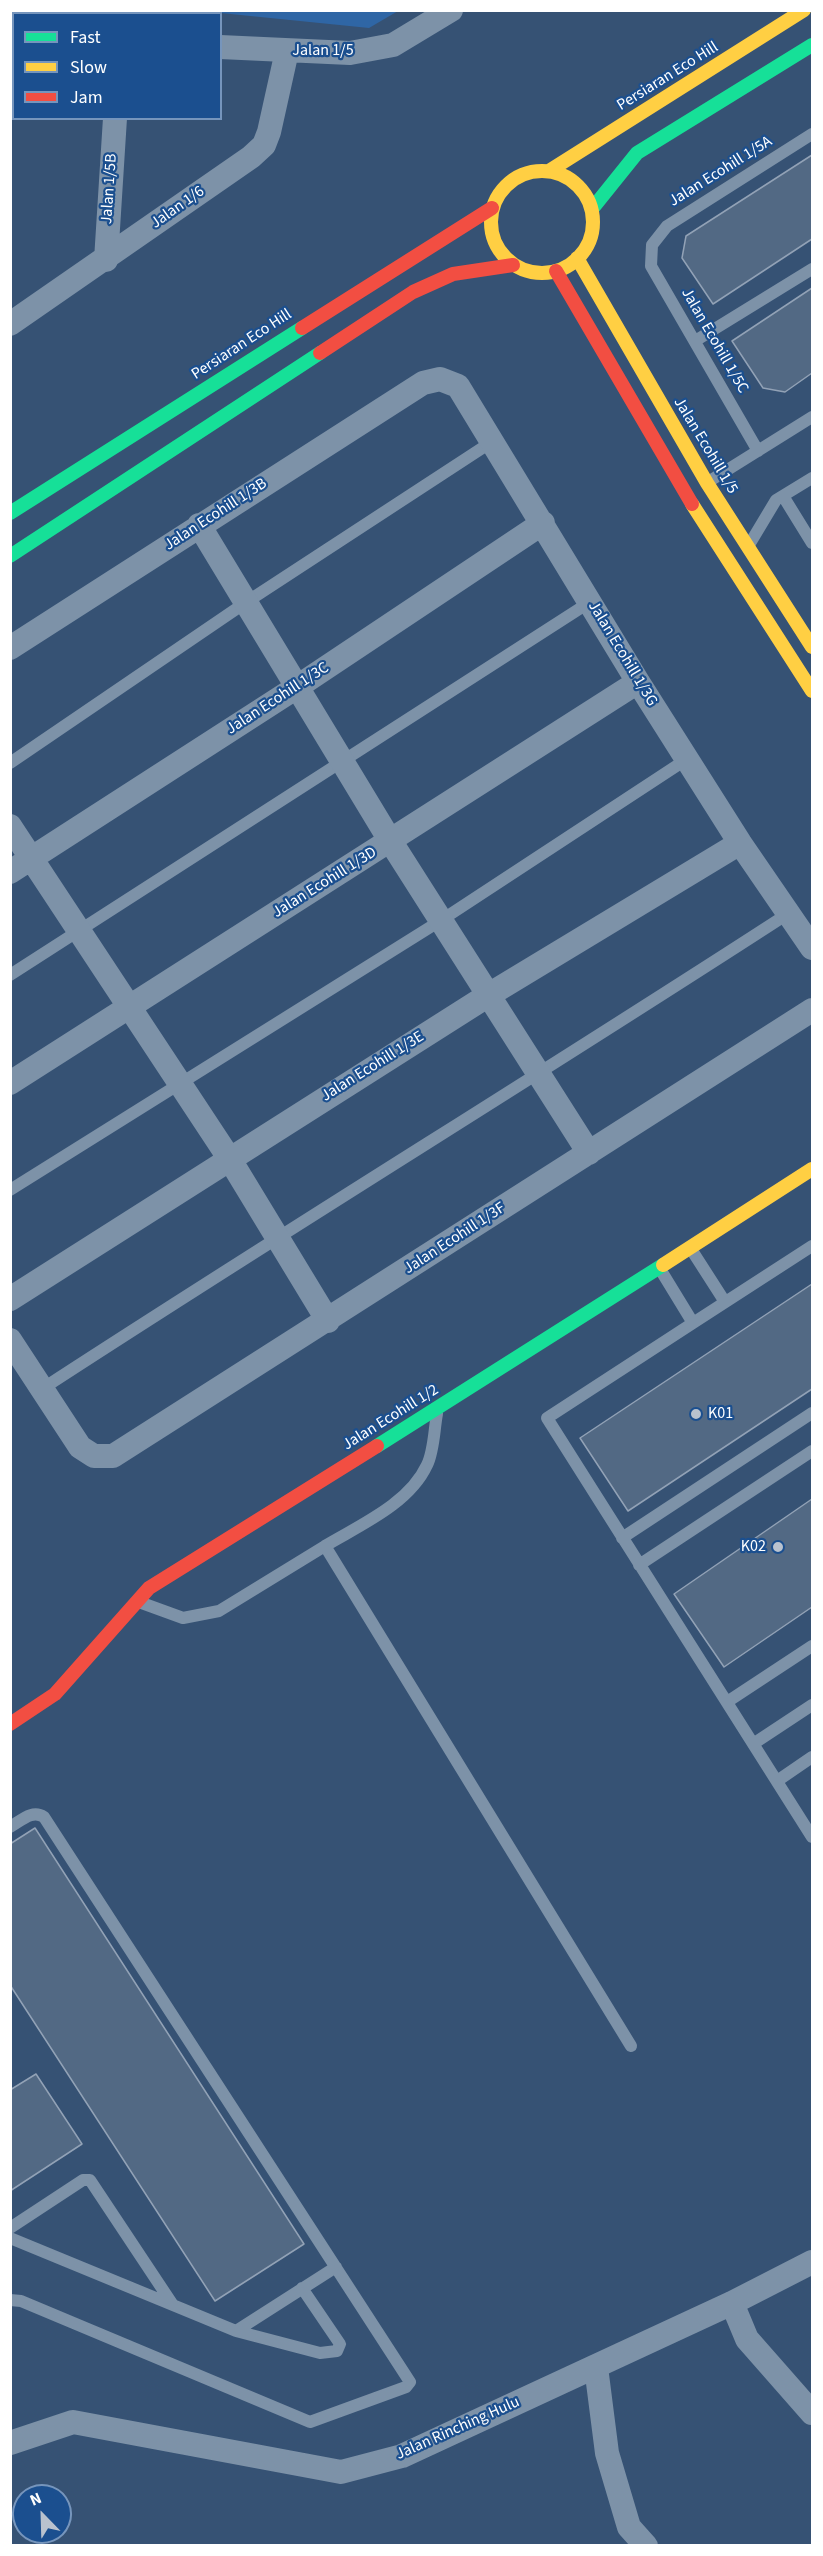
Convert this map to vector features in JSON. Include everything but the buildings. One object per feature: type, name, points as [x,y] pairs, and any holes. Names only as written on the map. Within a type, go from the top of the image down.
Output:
[{"type":"street","name":"Jalan 1/5","points":[[222,47],[350,53],[393,45],[451,10]]},
{"type":"street","name":"Persiaran Eco Hill","points":[[10,513],[492,208],[508,183],[527,173],[549,171],[804,10]]},
{"type":"street","points":[[592,209],[638,153],[813,45]]},
{"type":"street","name":"Jalan 1/6","points":[[10,324],[251,158],[264,145],[287,51]]},
{"type":"street","name":"Jalan 1/5B","points":[[106,260],[115,120]]},
{"type":"street","points":[[492,208],[490,224],[493,240],[501,254],[513,265],[527,271],[556,271],[577,258],[590,241],[593,225],[592,209],[576,184],[564,175],[549,171]]},
{"type":"street","name":"Jalan Ecohill 1/5","points":[[577,258],[707,483],[813,647]]},
{"type":"street","points":[[10,556],[413,292],[453,274],[513,265]]},
{"type":"street","points":[[556,271],[686,495],[813,691]]},
{"type":"street","name":"Jalan Ecohill 1/3G","points":[[423,383],[440,380],[458,386],[638,682],[740,843],[813,948]]},
{"type":"street","name":"Jalan Ecohill 1/3B","points":[[10,648],[423,383]]},
{"type":"street","name":"Jalan Ecohill 1/3C","points":[[20,866],[543,524]]},
{"type":"street","points":[[199,525],[440,921],[590,1153]]},
{"type":"street","name":"Jalan Ecohill 1/3D","points":[[10,1083],[127,1006],[391,842],[638,682]]},
{"type":"street","points":[[10,826],[20,866],[79,933],[229,1158],[328,1321]]},
{"type":"street","name":"Jalan Ecohill 1/3E","points":[[10,1299],[229,1158],[488,996],[740,843]]},
{"type":"street","name":"Jalan Ecohill 1/3F","points":[[42,1389],[80,1447],[93,1456],[113,1456],[813,1010]]},
{"type":"street","name":"Jalan Ecohill 1/2","points":[[10,1724],[55,1694],[149,1588],[438,1408],[813,1169]]},
{"type":"street","points":[[10,1340],[42,1389]]},
{"type":"street","name":"Jalan Rinching Hulu","points":[[10,2443],[73,2422],[341,2472],[402,2456],[732,2303],[813,2262]]},
{"type":"street","points":[[732,2303],[747,2338],[813,2413]]},
{"type":"street","points":[[596,2367],[607,2452],[629,2528],[646,2546]]},
{"type":"lane","name":"Jalan Ecohill 1/5A","points":[[652,244],[667,226],[813,134]]},
{"type":"lane","name":"Jalan Ecohill 1/5C","points":[[652,244],[651,266],[758,451]]},
{"type":"lane","points":[[695,341],[813,269]]},
{"type":"lane","points":[[707,483],[813,417]]},
{"type":"lane","points":[[10,763],[245,603],[493,441]]},
{"type":"lane","points":[[748,548],[776,500],[813,478]]},
{"type":"lane","points":[[783,496],[813,543]]},
{"type":"lane","points":[[10,975],[79,933],[590,602]]},
{"type":"lane","points":[[10,1190],[440,921],[687,759]]},
{"type":"lane","points":[[42,1389],[276,1236],[539,1075],[789,913]]},
{"type":"lane","points":[[813,1246],[547,1418],[777,1781],[808,1818],[813,1837]]},
{"type":"lane","points":[[690,1248],[725,1302]]},
{"type":"lane","points":[[659,1268],[693,1323]]},
{"type":"lane","points":[[138,1601],[183,1618],[219,1611],[389,1507],[414,1486],[428,1464],[438,1408]]},
{"type":"lane","points":[[622,1538],[813,1413]]},
{"type":"lane","points":[[639,1565],[813,1451]]},
{"type":"lane","points":[[325,1546],[631,2046]]},
{"type":"lane","points":[[727,1702],[813,1646]]},
{"type":"lane","points":[[753,1744],[813,1705]]},
{"type":"lane","points":[[777,1781],[813,1757]]},
{"type":"lane","points":[[10,1827],[32,1814],[38,1813],[44,1817],[410,2382],[406,2387],[310,2422],[21,2301],[10,2300]]},
{"type":"lane","points":[[10,2229],[86,2178],[173,2305]]},
{"type":"lane","points":[[10,2238],[236,2331],[320,2353],[337,2351],[340,2343],[302,2288]]},
{"type":"lane","points":[[236,2331],[336,2267]]},
{"type":"shaded area","points":[[398,10],[369,28],[201,11]]},
{"type":"traffic: fast","points":[[592,209],[637,153],[812,45]]},
{"type":"traffic: fast","points":[[10,513],[302,328]]},
{"type":"traffic: fast","points":[[10,556],[320,353]]},
{"type":"traffic: fast","points":[[377,1446],[663,1265]]},
{"type":"traffic: slow","points":[[549,171],[804,10]]},
{"type":"traffic: slow","points":[[542,171],[562,175],[578,186],[589,202],[593,222],[589,242],[578,258],[562,269],[542,273],[522,269],[506,258],[495,242],[491,222],[495,202],[506,186],[522,175],[542,171]]},
{"type":"traffic: slow","points":[[577,258],[707,483],[812,647]]},
{"type":"traffic: slow","points":[[692,504],[812,691]]},
{"type":"traffic: slow","points":[[663,1265],[812,1169]]},
{"type":"traffic: jam","points":[[302,328],[492,208]]},
{"type":"traffic: jam","points":[[320,353],[413,292],[453,274],[513,265]]},
{"type":"traffic: jam","points":[[556,271],[692,504]]},
{"type":"traffic: jam","points":[[10,1724],[55,1694],[149,1588],[377,1446]]},
{"type":"place","name":"K01","points":[[696,1414]]},
{"type":"place","name":"K02","points":[[778,1547]]}]
